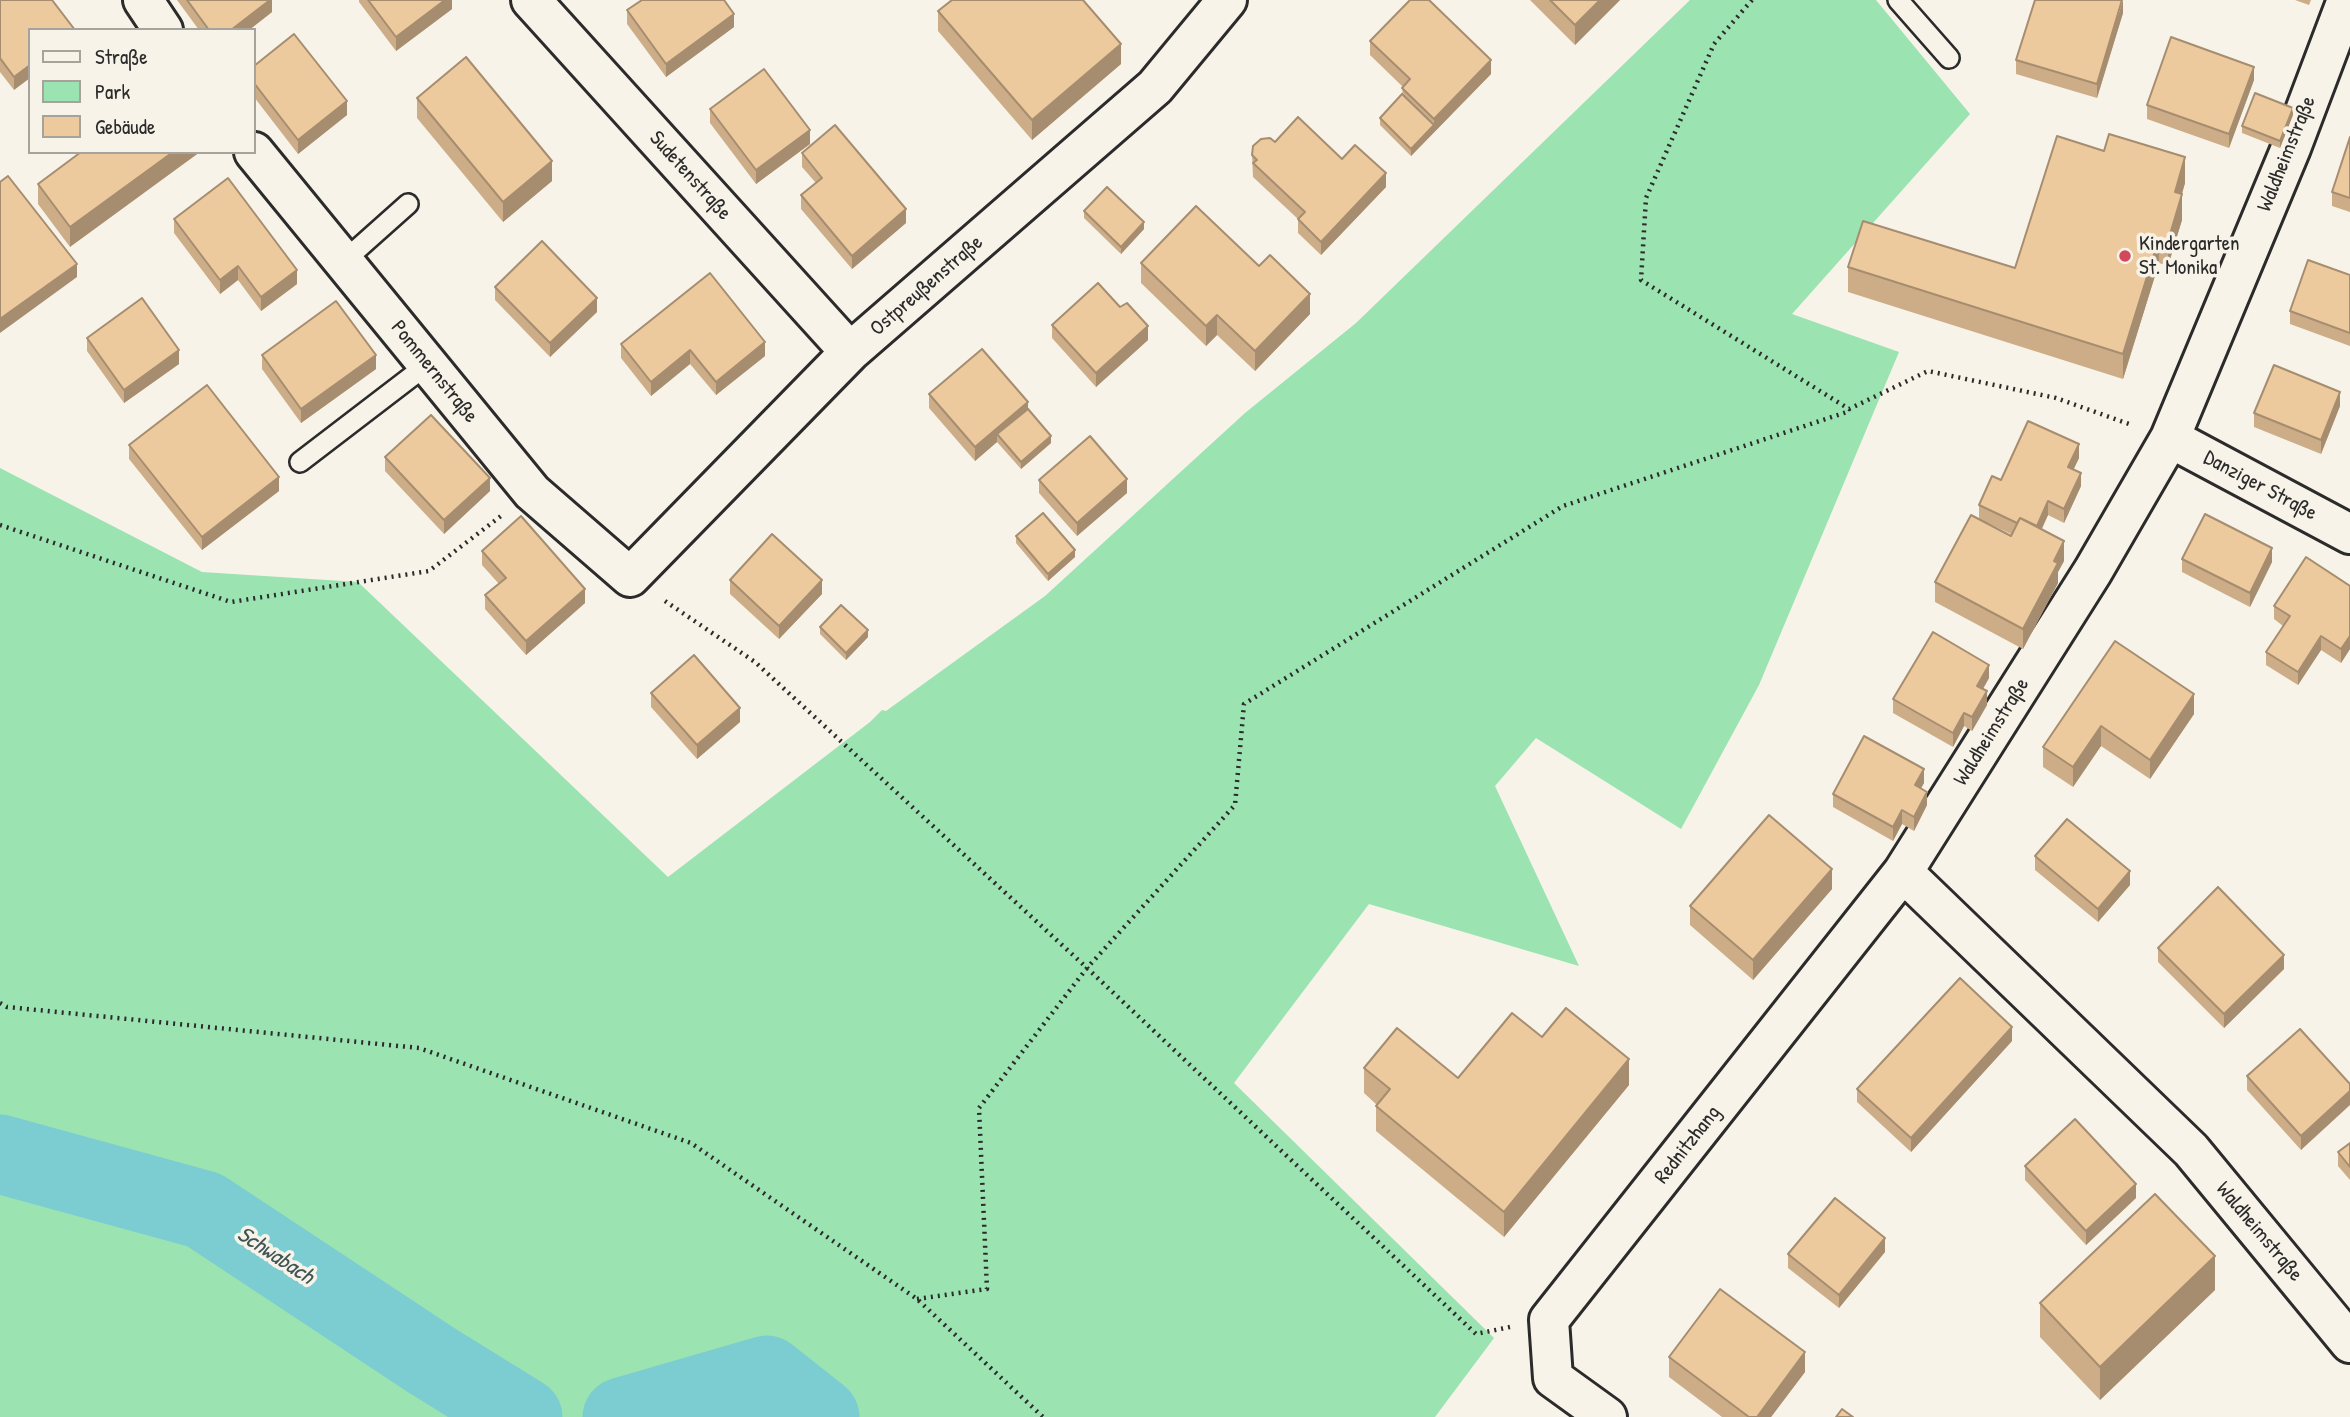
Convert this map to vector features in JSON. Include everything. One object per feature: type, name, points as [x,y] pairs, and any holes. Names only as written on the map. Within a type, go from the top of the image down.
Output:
[{"type":"street","points":[[143,0],[162,28]]},
{"type":"street","name":"Sudetenstraße","points":[[531,0],[850,352]]},
{"type":"street","name":"Ostpreußenstraße","points":[[630,577],[850,352],[1155,88],[1227,0]]},
{"type":"street","name":"Waldheimstraße","points":[[2347,0],[2291,148],[2170,438],[2093,571],[1903,872],[2191,1150],[2350,1343]]},
{"type":"street","name":"Pommernstraße","points":[[256,154],[532,492],[630,577]]},
{"type":"street","name":"Danziger Straße","points":[[2170,438],[2350,534]]},
{"type":"street","name":"Rednitzhang","points":[[1549,1320],[1903,872]]},
{"type":"street","points":[[1549,1320],[1553,1378],[1607,1417]]},
{"type":"lane","points":[[1898,0],[1949,58]]},
{"type":"lane","points":[[344,261],[408,204]]},
{"type":"lane","points":[[300,462],[428,364]]},
{"type":"path","points":[[1752,0],[1714,44],[1646,198],[1641,280],[1849,410],[1928,371],[2056,398],[2132,425]]},
{"type":"path","points":[[917,1299],[987,1289],[979,1108],[1087,968],[1235,805],[1244,704],[1563,506],[1850,411]]},
{"type":"path","points":[[0,525],[231,602],[429,572],[532,492]]},
{"type":"path","points":[[630,577],[755,662],[1087,968],[1476,1334],[1549,1320]]},
{"type":"path","points":[[0,1003],[6,1007],[419,1048],[691,1143],[917,1299],[1043,1417]]},
{"type":"green space","points":[[1690,0],[1876,0],[1970,114],[1792,314],[1899,352],[1759,685],[1681,829],[1536,738],[1495,786],[1579,966],[1369,904],[1234,1083],[1494,1338],[1435,1417],[0,1417],[0,468],[202,572],[358,582],[668,877],[882,710],[886,711],[1045,596],[1245,413],[1356,323]]},
{"type":"building","points":[[0,0],[52,0],[73,28],[28,28],[28,66],[14,77],[0,58]]},
{"type":"building","points":[[187,0],[270,0],[234,28],[208,28]]},
{"type":"building","points":[[368,0],[445,0],[396,37]]},
{"type":"building","points":[[642,0],[724,0],[734,14],[666,64],[627,10]]},
{"type":"building","points":[[952,0],[1083,0],[1121,44],[1032,120],[938,11]]},
{"type":"building","points":[[1410,0],[1429,0],[1491,60],[1434,119],[1402,88],[1410,79],[1370,41]]},
{"type":"building","points":[[1550,0],[1600,0],[1575,25]]},
{"type":"building","points":[[2035,0],[2122,0],[2097,84],[2016,60]]},
{"type":"building","points":[[294,34],[347,101],[298,140],[256,86],[256,64]]},
{"type":"building","points":[[2171,37],[2254,67],[2229,134],[2147,105]]},
{"type":"building","points":[[466,57],[552,161],[503,202],[417,98]]},
{"type":"building","points":[[764,69],[810,130],[756,170],[710,109]]},
{"type":"building","points":[[2255,93],[2293,108],[2280,141],[2242,126]]},
{"type":"building","points":[[1402,94],[1434,125],[1411,149],[1380,118]]},
{"type":"building","points":[[1298,117],[1342,159],[1355,145],[1386,173],[1321,242],[1298,219],[1305,212],[1253,163],[1257,160],[1252,155],[1253,146],[1261,139],[1270,138],[1275,142]]},
{"type":"building","points":[[835,125],[906,209],[852,256],[801,195],[822,178],[802,153]]},
{"type":"building","points":[[2109,134],[2185,157],[2175,192],[2182,194],[2168,241],[2159,238],[2123,354],[1848,267],[1863,221],[2015,268],[2057,136],[2104,151]]},
{"type":"building","points":[[2350,137],[2350,198],[2332,192]]},
{"type":"building","points":[[78,154],[170,154],[70,227],[38,184]]},
{"type":"building","points":[[8,176],[77,264],[0,319],[0,182]]},
{"type":"building","points":[[228,178],[297,270],[261,297],[238,266],[220,280],[174,219]]},
{"type":"building","points":[[1107,187],[1144,222],[1121,247],[1084,211]]},
{"type":"building","points":[[1196,206],[1259,266],[1270,255],[1310,294],[1255,351],[1217,315],[1206,326],[1141,263]]},
{"type":"building","points":[[542,241],[597,298],[550,343],[495,287]]},
{"type":"building","points":[[2308,260],[2350,275],[2350,333],[2290,311]]},
{"type":"building","points":[[710,273],[765,342],[716,382],[690,350],[651,382],[621,344]]},
{"type":"building","points":[[1098,283],[1120,307],[1127,303],[1148,326],[1096,373],[1052,325]]},
{"type":"building","points":[[142,298],[179,350],[124,390],[87,338]]},
{"type":"building","points":[[336,301],[376,355],[301,409],[262,355]]},
{"type":"building","points":[[982,349],[1028,402],[975,447],[929,394]]},
{"type":"building","points":[[2274,365],[2340,392],[2321,440],[2254,413]]},
{"type":"building","points":[[207,385],[279,477],[202,537],[129,445]]},
{"type":"building","points":[[1028,409],[1051,436],[1021,462],[997,434]]},
{"type":"building","points":[[431,415],[490,478],[444,520],[385,457]]},
{"type":"building","points":[[2028,421],[2079,444],[2068,467],[2081,473],[2064,509],[2048,501],[2037,526],[2020,518],[2017,523],[1979,505],[1992,476],[2001,480]]},
{"type":"building","points":[[1090,436],[1127,479],[1077,523],[1039,480]]},
{"type":"building","points":[[1043,513],[1075,550],[1048,574],[1016,536]]},
{"type":"building","points":[[2205,514],[2272,548],[2250,593],[2182,559]]},
{"type":"building","points":[[1971,515],[2011,536],[2020,518],[2064,541],[2054,561],[2058,563],[2023,629],[1935,582]]},
{"type":"building","points":[[521,516],[585,589],[526,641],[485,595],[506,578],[482,551]]},
{"type":"building","points":[[772,534],[822,580],[779,626],[730,580]]},
{"type":"building","points":[[2306,557],[2350,586],[2350,636],[2341,649],[2321,636],[2298,672],[2266,652],[2290,616],[2274,606]]},
{"type":"building","points":[[841,605],[868,630],[846,653],[820,627]]},
{"type":"building","points":[[1933,632],[1989,665],[1977,686],[1987,691],[1972,717],[1964,713],[1953,733],[1893,699]]},
{"type":"building","points":[[2115,641],[2194,694],[2150,760],[2101,726],[2073,767],[2043,747]]},
{"type":"building","points":[[694,655],[740,708],[697,745],[651,693]]},
{"type":"building","points":[[1864,736],[1924,769],[1915,785],[1927,792],[1914,817],[1902,810],[1893,827],[1833,794]]},
{"type":"building","points":[[1769,815],[1832,869],[1753,960],[1690,906]]},
{"type":"building","points":[[2067,819],[2130,871],[2098,909],[2035,856]]},
{"type":"building","points":[[2218,887],[2284,955],[2224,1014],[2158,948]]},
{"type":"building","points":[[1960,978],[2012,1027],[1911,1138],[1857,1089]]},
{"type":"building","points":[[1566,1008],[1629,1059],[1504,1212],[1376,1106],[1390,1089],[1364,1068],[1397,1028],[1458,1078],[1512,1013],[1542,1037]]},
{"type":"building","points":[[2300,1029],[2350,1084],[2350,1091],[2301,1136],[2247,1076]]},
{"type":"building","points":[[2075,1119],[2136,1184],[2086,1231],[2025,1166]]},
{"type":"building","points":[[2350,1143],[2350,1167],[2338,1152]]},
{"type":"building","points":[[2155,1194],[2215,1256],[2100,1367],[2040,1303]]},
{"type":"building","points":[[1835,1198],[1885,1238],[1839,1295],[1788,1254]]},
{"type":"building","points":[[1720,1289],[1805,1352],[1757,1417],[1749,1417],[1669,1357]]},
{"type":"building","points":[[1842,1409],[1853,1417],[1836,1417]]},
{"type":"waterway","name":"Schwabach","points":[[0,1154],[204,1210],[431,1360],[523,1417]]},
{"type":"waterway","name":"Schwabach","points":[[622,1417],[767,1375],[820,1417]]},
{"type":"place","name":"Kindergarten St. Monika","points":[[2125,256]]}]
